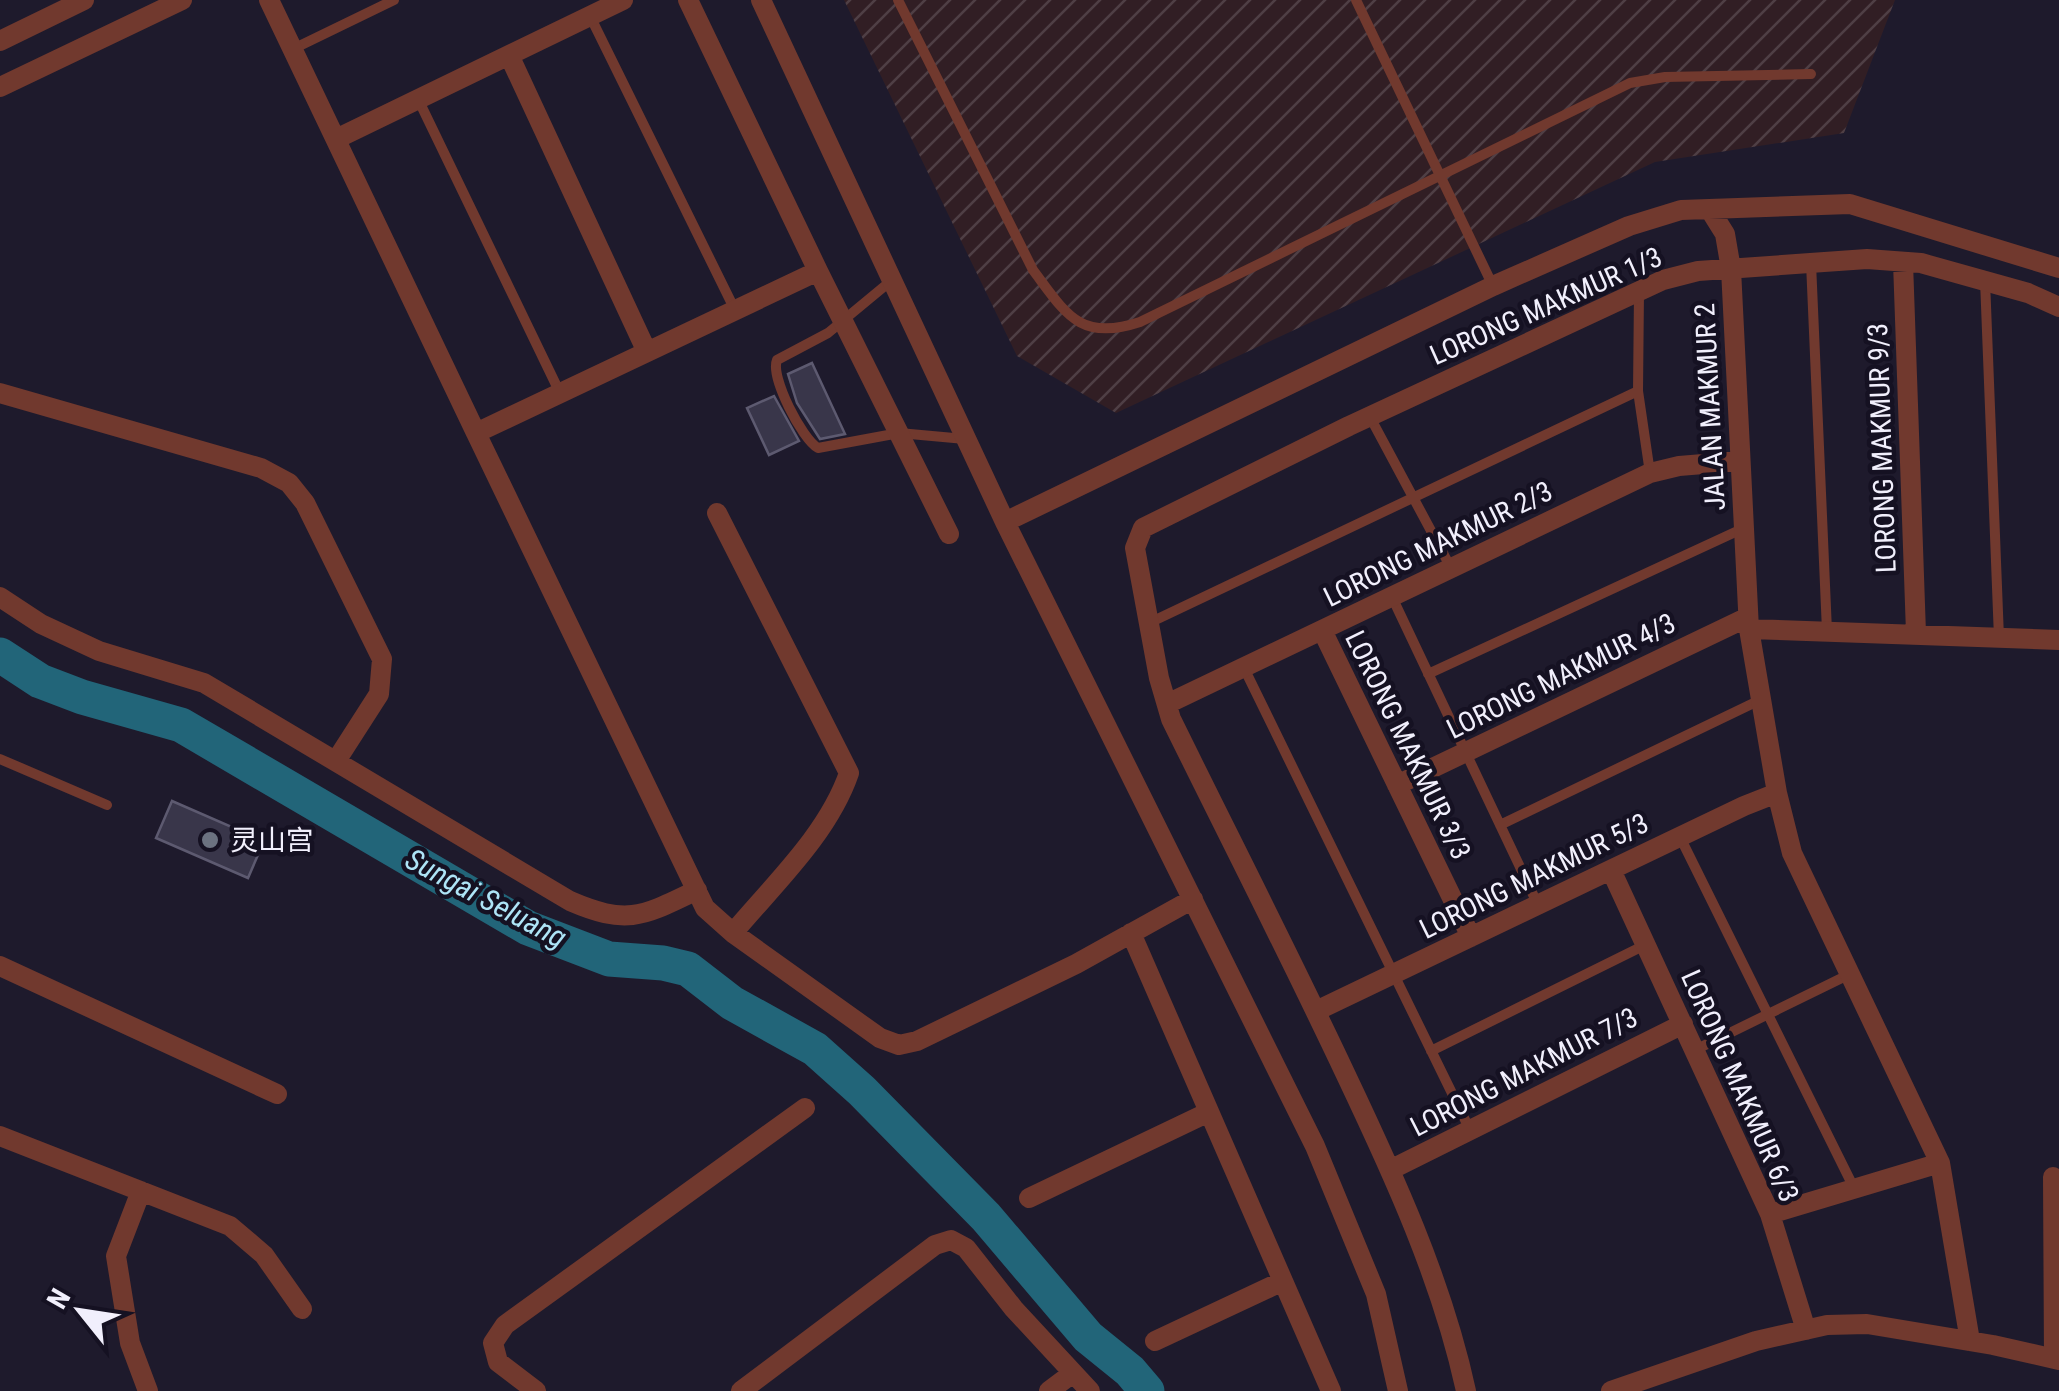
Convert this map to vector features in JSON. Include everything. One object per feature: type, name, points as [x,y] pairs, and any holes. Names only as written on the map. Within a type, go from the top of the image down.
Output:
[{"type":"street","points":[[0,40],[84,0]]},
{"type":"street","points":[[0,88],[182,0]]},
{"type":"street","points":[[270,0],[705,908],[733,934],[850,1020],[899,1045],[1058,973],[1192,899]]},
{"type":"street","points":[[336,139],[623,0]]},
{"type":"street","points":[[688,0],[950,534]]},
{"type":"street","points":[[761,0],[1005,522],[1316,1146],[1376,1294],[1398,1391]]},
{"type":"street","points":[[509,55],[647,352]]},
{"type":"street","points":[[1005,522],[1493,286],[1629,226],[1681,210],[1850,204],[2059,268]]},
{"type":"street","name":"JALAN MAKMUR 2","points":[[1710,210],[1725,234],[1731,269],[1748,623],[1777,793],[1792,853],[1940,1163],[1970,1341]]},
{"type":"street","name":"LORONG MAKMUR 1/3","points":[[1149,623],[1136,548],[1143,528],[1370,417],[1639,291],[1680,276],[1866,259],[1921,263],[2058,306]]},
{"type":"street","name":"LORONG MAKMUR 9/3","points":[[1904,262],[1916,633]]},
{"type":"street","points":[[476,432],[818,271]]},
{"type":"street","points":[[0,393],[261,468],[289,483],[305,503],[382,660],[379,694],[336,761]]},
{"type":"street","name":"LORONG MAKMUR 2/3","points":[[1166,704],[1650,473],[1679,466],[1740,462]]},
{"type":"street","points":[[717,512],[849,772],[826,821],[733,934]]},
{"type":"street","points":[[0,597],[41,624],[100,651],[204,683],[570,901],[598,913],[626,918],[697,890]]},
{"type":"street","points":[[1149,623],[1171,719],[1390,1170],[1414,1226],[1466,1391]]},
{"type":"street","points":[[1748,623],[1828,631],[2059,640]]},
{"type":"street","name":"LORONG MAKMUR 4/3","points":[[1397,785],[1748,623]]},
{"type":"street","name":"LORONG MAKMUR 3/3","points":[[1322,630],[1471,937]]},
{"type":"street","name":"LORONG MAKMUR 5/3","points":[[1316,1011],[1777,793]]},
{"type":"street","name":"LORONG MAKMUR 6/3","points":[[1611,870],[1770,1214],[1806,1330]]},
{"type":"street","points":[[1132,933],[1330,1391]]},
{"type":"street","points":[[0,966],[276,1094]]},
{"type":"street","name":"LORONG MAKMUR 7/3","points":[[1390,1170],[1683,1024]]},
{"type":"street","points":[[536,1391],[498,1362],[493,1343],[505,1325],[805,1108]]},
{"type":"street","points":[[1029,1198],[1209,1112]]},
{"type":"street","points":[[0,1136],[230,1226],[264,1255],[302,1309]]},
{"type":"street","points":[[1770,1214],[1940,1163]]},
{"type":"street","points":[[1611,1391],[1654,1384],[1756,1342],[1827,1325],[1867,1324],[2056,1360],[2053,1177]]},
{"type":"street","points":[[141,1191],[116,1256],[130,1343],[148,1391]]},
{"type":"street","points":[[741,1391],[935,1245],[950,1240],[966,1248],[1014,1309],[1090,1391]]},
{"type":"street","points":[[1155,1340],[1283,1281]]},
{"type":"street","points":[[1049,1391],[1073,1373]]},
{"type":"lane","points":[[293,50],[394,0]]},
{"type":"lane","points":[[898,0],[1033,270],[1075,320],[1093,329],[1114,330],[1140,322],[1630,83],[1665,76],[1812,74]]},
{"type":"lane","points":[[1356,0],[1493,286]]},
{"type":"lane","points":[[590,16],[735,310]]},
{"type":"lane","points":[[418,99],[560,393]]},
{"type":"lane","points":[[1811,263],[1828,631]]},
{"type":"lane","points":[[892,280],[828,334],[777,360],[775,377],[808,441],[818,448],[899,433],[966,439]]},
{"type":"lane","points":[[1985,280],[1999,638]]},
{"type":"lane","points":[[1639,291],[1638,391],[1650,473]]},
{"type":"lane","points":[[1149,623],[1638,391]]},
{"type":"lane","points":[[1370,417],[1451,568]]},
{"type":"lane","points":[[1428,674],[1744,528]]},
{"type":"lane","points":[[1392,597],[1538,905]]},
{"type":"lane","points":[[1244,667],[1470,1130]]},
{"type":"lane","points":[[1500,825],[1761,700]]},
{"type":"lane","points":[[0,759],[107,806]]},
{"type":"lane","points":[[1680,836],[1855,1189]]},
{"type":"lane","points":[[1431,1051],[1646,944]]},
{"type":"lane","points":[[1695,1050],[1850,974]]},
{"type":"shaded area","points":[[844,0],[1895,0],[1844,133],[1655,162],[1116,413],[1017,356]]},
{"type":"building","points":[[812,363],[845,434],[820,439],[797,403],[788,374]]},
{"type":"building","points":[[774,396],[799,441],[769,455],[747,408]]},
{"type":"building","name":"灵山宫","points":[[172,801],[264,841],[248,878],[156,838]]},
{"type":"waterway","name":"Sungai Seluang","points":[[0,655],[40,681],[181,725],[528,928],[609,959],[688,969],[732,1003],[815,1049],[986,1217],[1088,1337],[1130,1371],[1147,1391]]},
{"type":"place","name":"灵山宫","points":[[210,840]]}]
